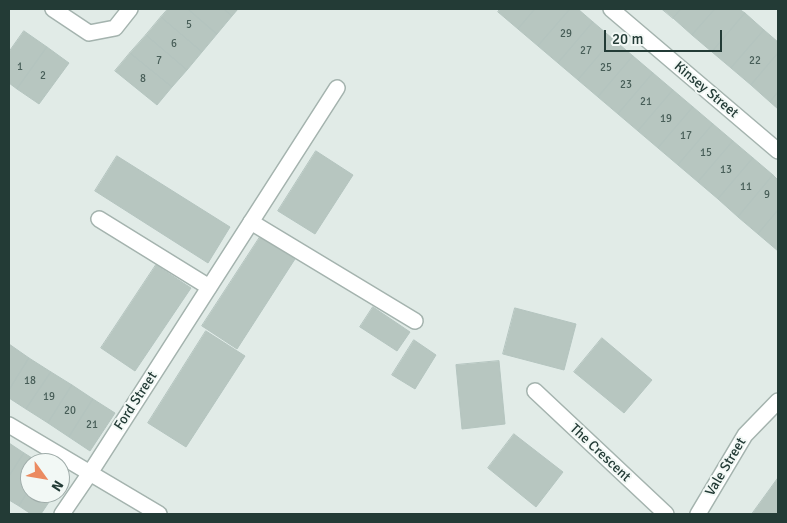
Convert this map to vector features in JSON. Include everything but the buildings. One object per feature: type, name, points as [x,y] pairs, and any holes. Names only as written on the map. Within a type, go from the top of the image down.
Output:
[{"type":"street","points":[[53,9],[89,33],[115,28],[130,9]]},
{"type":"street","name":"Kinsey Street","points":[[611,9],[778,151]]},
{"type":"street","name":"Ford Street","points":[[62,514],[337,88]]},
{"type":"street","points":[[99,219],[210,287]]},
{"type":"street","points":[[251,222],[415,321]]},
{"type":"street","name":"The Crescent","points":[[535,392],[666,514]]},
{"type":"street","name":"Vale Street","points":[[698,514],[745,436],[778,401]]},
{"type":"street","points":[[9,425],[158,514]]}]
